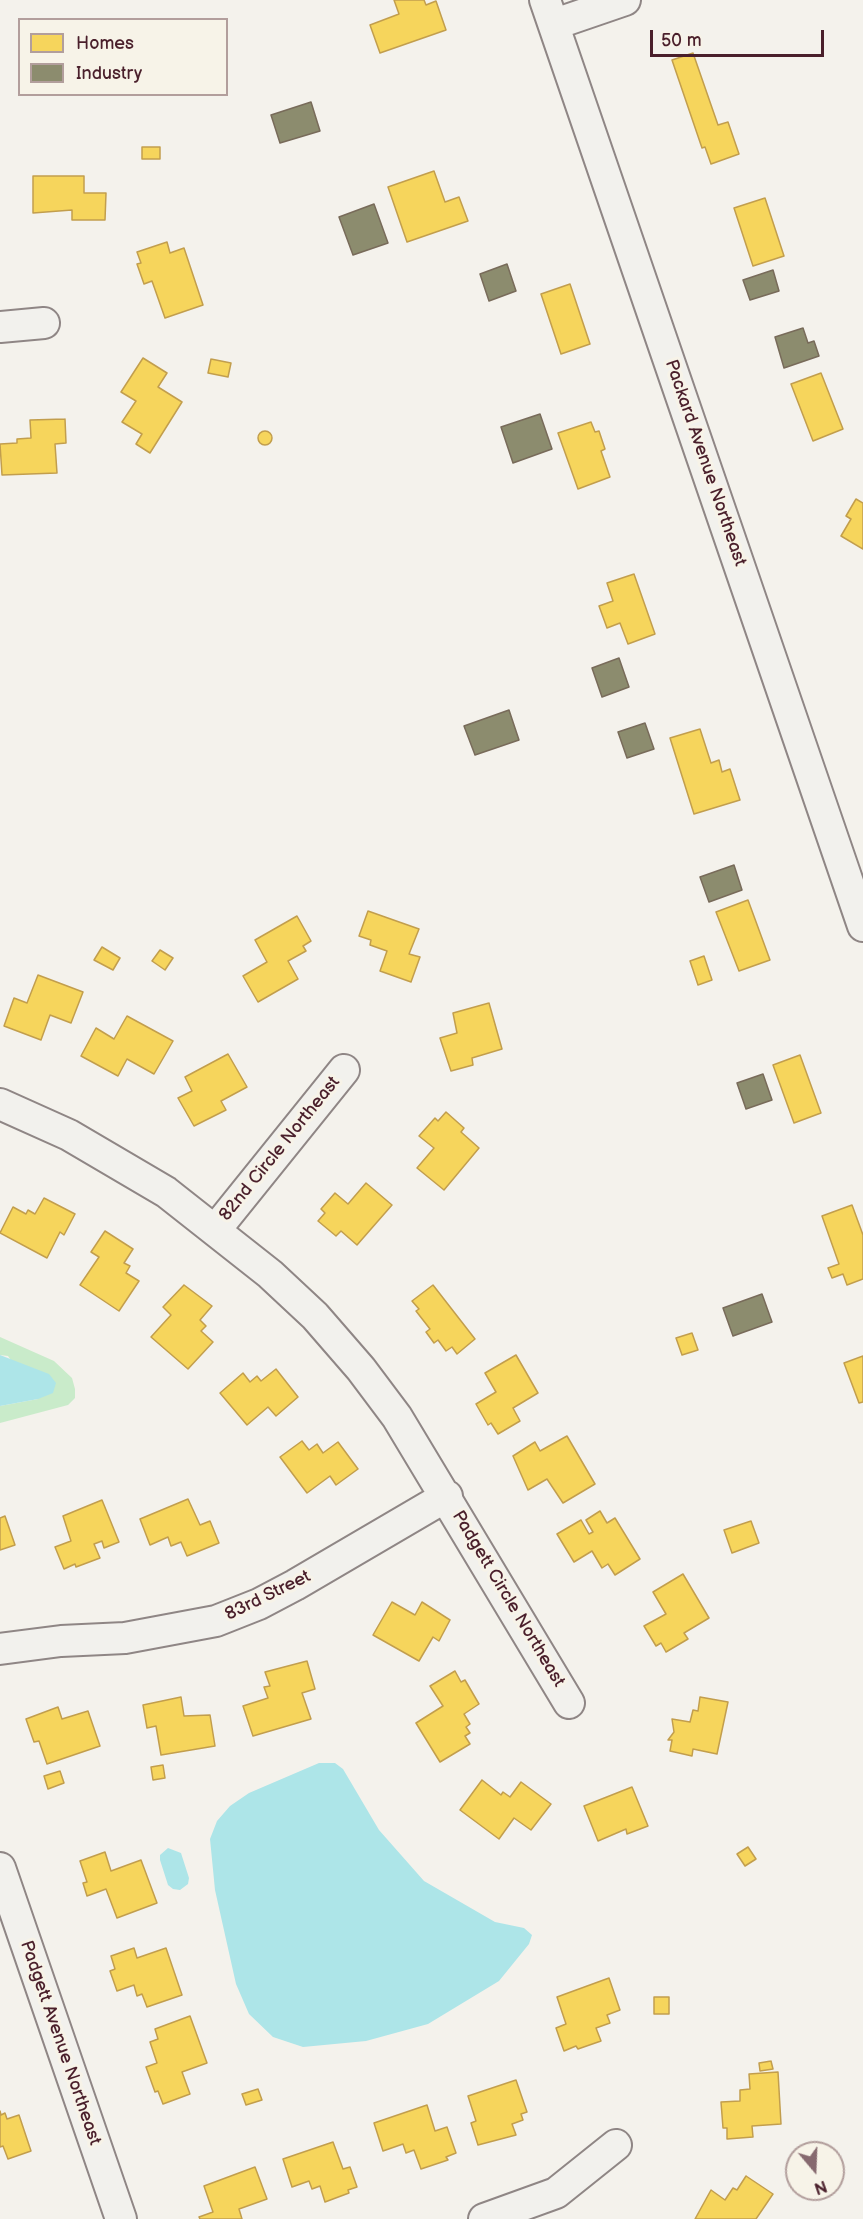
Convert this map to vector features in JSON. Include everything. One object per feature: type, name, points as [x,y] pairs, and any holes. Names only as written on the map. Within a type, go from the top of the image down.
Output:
[{"type":"street","points":[[550,12],[625,0]]},
{"type":"street","name":"Packard Avenue Northeast","points":[[550,12],[863,926]]},
{"type":"street","points":[[0,327],[44,323]]},
{"type":"street","name":"82nd Circle Northeast","points":[[216,1229],[344,1070]]},
{"type":"street","points":[[0,1104],[69,1134],[117,1161],[216,1229],[300,1302],[362,1369],[397,1417],[447,1496]]},
{"type":"street","name":"83rd Street","points":[[0,1648],[61,1641],[124,1638],[216,1621],[259,1604],[296,1585],[447,1496]]},
{"type":"street","name":"Padgett Circle Northeast","points":[[447,1496],[569,1702]]},
{"type":"street","name":"Padgett Avenue Northeast","points":[[0,1868],[121,2219]]},
{"type":"street","points":[[484,2219],[556,2193],[616,2145]]},
{"type":"green space","points":[[0,1337],[54,1361],[72,1378],[75,1398],[68,1405],[0,1423],[0,1406],[38,1399],[8,1356],[0,1355]]},
{"type":"water","points":[[0,1355],[49,1374],[56,1383],[53,1393],[38,1399],[0,1406]]},
{"type":"water","points":[[319,1763],[335,1763],[343,1769],[379,1830],[424,1881],[495,1922],[524,1928],[532,1935],[529,1944],[499,1981],[428,2024],[366,2041],[303,2047],[273,2037],[249,2014],[236,1984],[215,1890],[210,1839],[217,1821],[230,1806],[249,1793]]},
{"type":"water","points":[[168,1848],[181,1853],[189,1878],[188,1884],[180,1890],[168,1885],[160,1860],[160,1855]]},
{"type":"building: Homes","points":[[394,0],[424,0],[426,5],[436,1],[446,30],[380,53],[370,25],[399,14]]},
{"type":"building: Homes","points":[[693,53],[718,125],[728,122],[739,154],[711,164],[705,147],[702,148],[672,60]]},
{"type":"building: Homes","points":[[142,147],[160,147],[160,159],[142,159]]},
{"type":"building: Homes","points":[[434,171],[445,202],[459,197],[468,221],[407,242],[388,187]]},
{"type":"building: Homes","points":[[33,176],[84,176],[84,193],[106,193],[105,220],[72,220],[72,210],[33,213]]},
{"type":"building: Homes","points":[[765,198],[784,256],[753,266],[734,208]]},
{"type":"building: Homes","points":[[167,242],[170,253],[184,248],[203,305],[165,318],[152,281],[144,284],[137,264],[141,263],[137,252]]},
{"type":"building: Homes","points":[[570,284],[590,344],[561,354],[541,294]]},
{"type":"building: Homes","points":[[143,358],[167,373],[158,387],[182,402],[150,453],[136,444],[142,434],[122,422],[136,401],[121,392]]},
{"type":"building: Homes","points":[[211,359],[231,363],[228,377],[208,373]]},
{"type":"building: Homes","points":[[821,373],[843,429],[813,441],[791,384]]},
{"type":"building: Homes","points":[[65,419],[66,443],[55,444],[57,473],[2,475],[0,444],[17,443],[17,439],[31,438],[30,420]]},
{"type":"building: Homes","points":[[591,422],[595,432],[599,431],[605,449],[601,451],[610,477],[578,489],[558,433]]},
{"type":"building: Homes","points":[[265,431],[270,433],[272,438],[270,443],[265,445],[260,443],[258,438],[260,433]]},
{"type":"building: Homes","points":[[856,499],[863,503],[863,549],[841,536],[851,519],[846,516]]},
{"type":"building: Homes","points":[[634,574],[655,634],[628,644],[620,623],[607,628],[599,606],[613,601],[607,583]]},
{"type":"building: Homes","points":[[700,729],[711,763],[719,760],[722,772],[730,769],[740,800],[694,814],[670,738]]},
{"type":"building: Homes","points":[[748,900],[770,960],[739,971],[716,912]]},
{"type":"building: Homes","points":[[368,911],[419,929],[409,954],[420,957],[411,982],[380,971],[387,951],[370,945],[371,940],[359,936]]},
{"type":"building: Homes","points":[[297,916],[311,941],[303,946],[306,951],[288,961],[298,979],[258,1002],[243,976],[267,962],[255,940]]},
{"type":"building: Homes","points":[[102,947],[120,958],[113,970],[94,960]]},
{"type":"building: Homes","points":[[160,950],[173,958],[165,970],[152,961]]},
{"type":"building: Homes","points":[[704,956],[712,980],[698,985],[690,961]]},
{"type":"building: Homes","points":[[38,975],[83,992],[71,1023],[50,1015],[41,1040],[4,1026],[14,998],[27,1003]]},
{"type":"building: Homes","points":[[489,1003],[502,1049],[472,1058],[473,1065],[451,1071],[440,1038],[457,1033],[453,1013]]},
{"type":"building: Homes","points":[[127,1016],[173,1041],[154,1074],[127,1059],[118,1076],[81,1056],[96,1028],[114,1039]]},
{"type":"building: Homes","points":[[228,1054],[247,1087],[221,1101],[226,1110],[194,1126],[178,1098],[192,1091],[185,1077]]},
{"type":"building: Homes","points":[[800,1055],[821,1113],[794,1123],[773,1065]]},
{"type":"building: Homes","points":[[446,1112],[464,1128],[461,1132],[479,1148],[444,1190],[417,1168],[434,1148],[419,1136],[435,1118],[438,1121]]},
{"type":"building: Homes","points":[[366,1183],[392,1205],[357,1245],[341,1231],[336,1236],[318,1221],[325,1213],[321,1209],[335,1193],[348,1204]]},
{"type":"building: Homes","points":[[44,1198],[75,1214],[64,1235],[60,1232],[47,1258],[0,1233],[13,1207],[26,1214],[28,1210],[35,1214]]},
{"type":"building: Homes","points":[[852,1205],[863,1235],[863,1279],[847,1285],[843,1274],[832,1278],[828,1268],[839,1264],[822,1216]]},
{"type":"building: Homes","points":[[105,1231],[133,1249],[124,1263],[130,1266],[126,1273],[139,1281],[119,1311],[80,1285],[99,1257],[91,1252]]},
{"type":"building: Homes","points":[[184,1285],[212,1306],[200,1320],[206,1326],[201,1331],[213,1342],[188,1369],[151,1337],[171,1315],[163,1307]]},
{"type":"building: Homes","points":[[433,1285],[475,1339],[457,1354],[452,1347],[446,1351],[438,1340],[434,1343],[426,1332],[430,1329],[416,1311],[419,1309],[412,1301]]},
{"type":"building: Homes","points":[[692,1333],[698,1350],[682,1355],[676,1338]]},
{"type":"building: Homes","points":[[516,1355],[538,1393],[513,1408],[520,1421],[498,1434],[491,1423],[488,1425],[476,1404],[496,1392],[485,1373]]},
{"type":"building: Homes","points":[[863,1356],[863,1402],[859,1403],[844,1363]]},
{"type":"building: Homes","points":[[276,1369],[298,1397],[276,1416],[268,1407],[247,1425],[220,1393],[243,1373],[250,1382],[257,1376],[261,1381]]},
{"type":"building: Homes","points":[[567,1436],[595,1484],[563,1503],[547,1479],[528,1490],[513,1456],[535,1442],[540,1451]]},
{"type":"building: Homes","points":[[302,1441],[309,1450],[317,1444],[323,1453],[338,1442],[358,1469],[336,1485],[330,1476],[307,1493],[280,1457]]},
{"type":"building: Homes","points":[[188,1499],[200,1525],[210,1521],[219,1543],[187,1556],[181,1542],[171,1546],[168,1537],[150,1545],[140,1519]]},
{"type":"building: Homes","points":[[102,1500],[119,1542],[104,1548],[102,1541],[94,1544],[100,1558],[64,1569],[55,1547],[71,1541],[63,1516]]},
{"type":"building: Homes","points":[[600,1511],[607,1523],[615,1518],[640,1559],[615,1575],[608,1564],[602,1568],[592,1551],[574,1562],[557,1534],[581,1520],[589,1534],[593,1532],[586,1520]]},
{"type":"building: Homes","points":[[5,1516],[15,1545],[0,1550],[0,1518]]},
{"type":"building: Homes","points":[[751,1521],[759,1543],[732,1553],[724,1530]]},
{"type":"building: Homes","points":[[683,1574],[709,1618],[684,1633],[688,1639],[666,1652],[661,1643],[656,1646],[644,1626],[666,1614],[653,1592]]},
{"type":"building: Homes","points":[[392,1602],[415,1615],[422,1602],[450,1620],[439,1641],[433,1637],[419,1661],[373,1635]]},
{"type":"building: Homes","points":[[307,1661],[315,1689],[302,1693],[311,1719],[253,1736],[243,1706],[268,1698],[264,1687],[270,1686],[265,1672]]},
{"type":"building: Homes","points":[[455,1671],[461,1682],[465,1680],[479,1704],[464,1714],[470,1724],[466,1727],[470,1733],[465,1736],[470,1744],[440,1762],[416,1723],[443,1706],[430,1686]]},
{"type":"building: Homes","points":[[181,1697],[184,1716],[210,1715],[215,1746],[161,1755],[156,1726],[147,1728],[143,1705]]},
{"type":"building: Homes","points":[[700,1697],[728,1702],[717,1754],[693,1749],[692,1756],[670,1751],[672,1740],[668,1740],[674,1732],[672,1719],[690,1722],[693,1710],[698,1711]]},
{"type":"building: Homes","points":[[58,1707],[62,1719],[88,1711],[100,1746],[47,1764],[39,1741],[34,1742],[26,1719]]},
{"type":"building: Homes","points":[[163,1765],[165,1778],[153,1780],[151,1767]]},
{"type":"building: Homes","points":[[60,1771],[64,1783],[48,1789],[44,1776]]},
{"type":"building: Homes","points":[[482,1780],[501,1795],[503,1792],[510,1797],[521,1782],[551,1804],[531,1830],[514,1818],[499,1839],[460,1810]]},
{"type":"building: Homes","points":[[632,1787],[648,1826],[627,1834],[626,1829],[598,1841],[584,1806]]},
{"type":"building: Homes","points":[[748,1847],[756,1859],[745,1866],[737,1854]]},
{"type":"building: Homes","points":[[105,1852],[111,1871],[141,1860],[157,1903],[117,1918],[106,1889],[87,1896],[83,1883],[87,1882],[80,1861]]},
{"type":"building: Homes","points":[[134,1948],[137,1958],[166,1948],[182,1995],[147,2007],[142,1994],[137,1996],[134,1985],[117,1991],[110,1971],[115,1969],[111,1956]]},
{"type":"building: Homes","points":[[609,1978],[620,2010],[607,2015],[610,2023],[596,2028],[601,2041],[564,2051],[556,2028],[566,2024],[557,1997]]},
{"type":"building: Homes","points":[[654,1997],[669,1997],[669,2014],[654,2014]]},
{"type":"building: Homes","points":[[190,2016],[207,2063],[182,2072],[190,2094],[163,2104],[158,2091],[155,2092],[146,2067],[157,2063],[150,2042],[158,2039],[155,2029]]},
{"type":"building: Homes","points":[[771,2061],[773,2069],[760,2071],[759,2063]]},
{"type":"building: Homes","points":[[778,2072],[781,2124],[752,2126],[753,2137],[727,2139],[727,2128],[723,2128],[721,2102],[740,2101],[740,2090],[750,2089],[749,2074]]},
{"type":"building: Homes","points":[[516,2080],[527,2112],[521,2114],[523,2120],[512,2124],[516,2135],[478,2145],[471,2123],[476,2121],[468,2096]]},
{"type":"building: Homes","points":[[258,2089],[262,2100],[246,2105],[242,2094]]},
{"type":"building: Homes","points":[[427,2105],[435,2131],[447,2127],[456,2153],[446,2157],[448,2160],[421,2169],[414,2150],[406,2153],[403,2144],[383,2151],[374,2123]]},
{"type":"building: Homes","points":[[0,2111],[1,2115],[5,2113],[7,2119],[19,2115],[31,2151],[8,2159],[3,2146],[0,2147]]},
{"type":"building: Homes","points":[[333,2142],[343,2169],[350,2167],[357,2187],[348,2190],[349,2193],[325,2202],[320,2186],[312,2189],[309,2181],[292,2187],[283,2159]]},
{"type":"building: Homes","points":[[255,2167],[267,2199],[239,2209],[242,2219],[200,2219],[199,2217],[213,2212],[204,2186]]},
{"type":"building: Homes","points":[[746,2176],[773,2194],[756,2219],[695,2219],[711,2190],[725,2200],[733,2188],[737,2190]]},
{"type":"building: Industry","points":[[311,102],[320,131],[280,143],[271,115]]},
{"type":"building: Industry","points":[[374,204],[388,243],[353,255],[339,217]]},
{"type":"building: Industry","points":[[507,264],[516,291],[489,301],[480,274]]},
{"type":"building: Industry","points":[[773,270],[779,291],[750,300],[743,280]]},
{"type":"building: Industry","points":[[803,328],[808,343],[814,341],[819,356],[784,368],[775,337]]},
{"type":"building: Industry","points":[[540,414],[552,449],[513,463],[501,427]]},
{"type":"building: Industry","points":[[619,658],[629,687],[602,697],[592,668]]},
{"type":"building: Industry","points":[[509,710],[519,740],[475,755],[464,726]]},
{"type":"building: Industry","points":[[645,723],[654,749],[627,758],[618,732]]},
{"type":"building: Industry","points":[[734,865],[742,890],[709,902],[700,877]]},
{"type":"building: Industry","points":[[763,1074],[772,1100],[746,1109],[737,1083]]},
{"type":"building: Industry","points":[[762,1294],[772,1322],[733,1336],[723,1308]]}]
